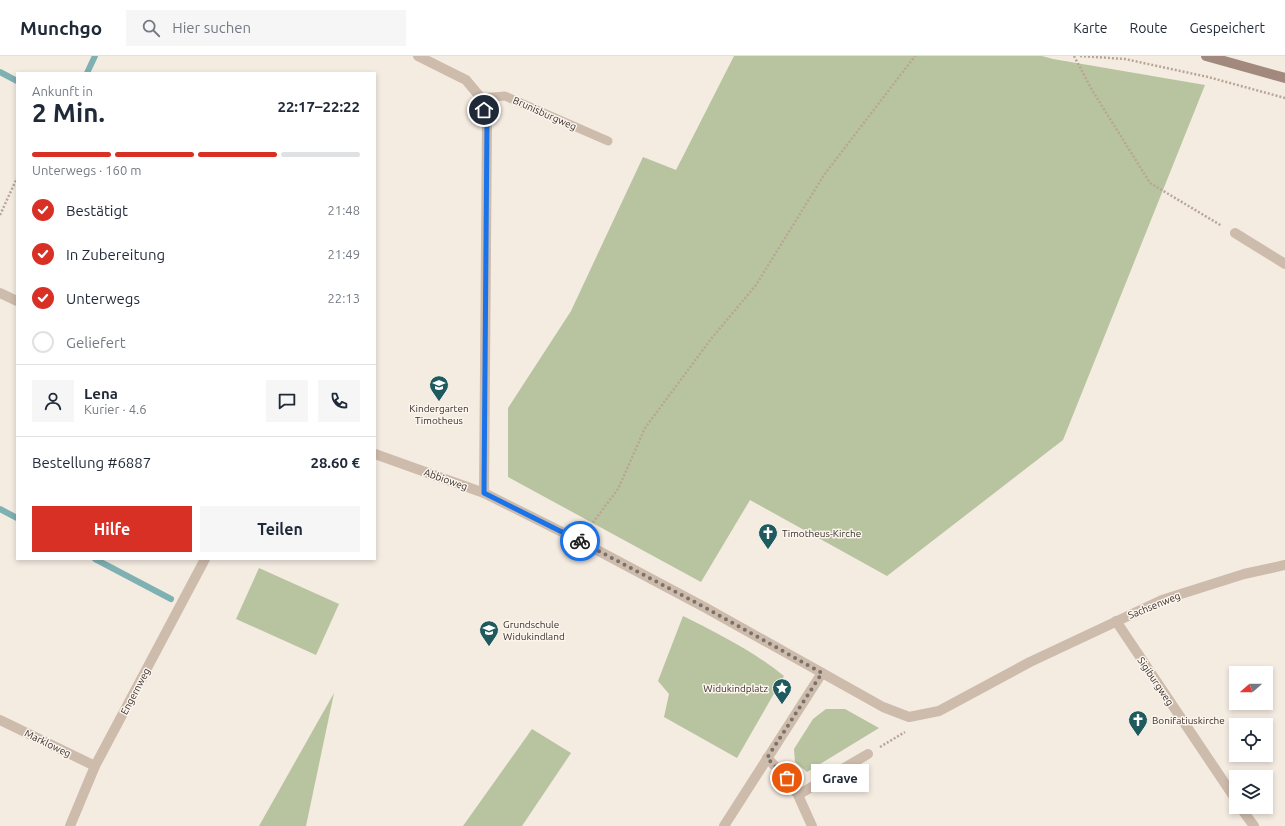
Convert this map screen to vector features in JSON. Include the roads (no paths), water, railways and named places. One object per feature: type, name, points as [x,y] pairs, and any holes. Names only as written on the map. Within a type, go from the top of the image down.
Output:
[{"type":"main road","points":[[1206,56],[1285,78]]},
{"type":"street","points":[[418,56],[466,80],[481,98],[487,122],[484,493]]},
{"type":"street","points":[[1235,234],[1285,264]]},
{"type":"street","points":[[0,293],[16,301]]},
{"type":"street","name":"Abbioweg","points":[[376,454],[484,493],[580,541],[706,608],[822,673]]},
{"type":"street","name":"Engernweg","points":[[70,826],[95,766],[204,560]]},
{"type":"street","name":"Sachsenweg","points":[[822,673],[883,707],[909,717],[939,711],[1030,662],[1162,600],[1244,574],[1285,565]]},
{"type":"street","name":"Sigiburgweg","points":[[1116,621],[1229,790]]},
{"type":"street","points":[[724,826],[822,673]]},
{"type":"street","name":"Markloweg","points":[[0,720],[95,766]]},
{"type":"street","points":[[798,795],[868,754]]},
{"type":"street","points":[[767,758],[787,778],[798,795],[812,826]]},
{"type":"street","points":[[1245,814],[1254,826]]},
{"type":"lane","name":"Brunisburgweg","points":[[481,98],[505,96],[608,140]]},
{"type":"waterway","points":[[87,72],[95,56]]},
{"type":"waterway","points":[[0,72],[16,80]]},
{"type":"waterway","points":[[0,509],[16,517]]},
{"type":"waterway","points":[[97,560],[171,599]]},
{"type":"place","name":"Kindergarten Timotheus","points":[[439,402]]},
{"type":"place","name":"Timotheus-Kirche","points":[[768,550]]},
{"type":"place","name":"Grundschule Widukindland","points":[[489,647]]},
{"type":"place","name":"Widukindplatz","points":[[782,705]]},
{"type":"place","name":"Bonifatiuskirche","points":[[1138,737]]},
{"type":"place","name":"Grave","points":[[787,778]]}]
